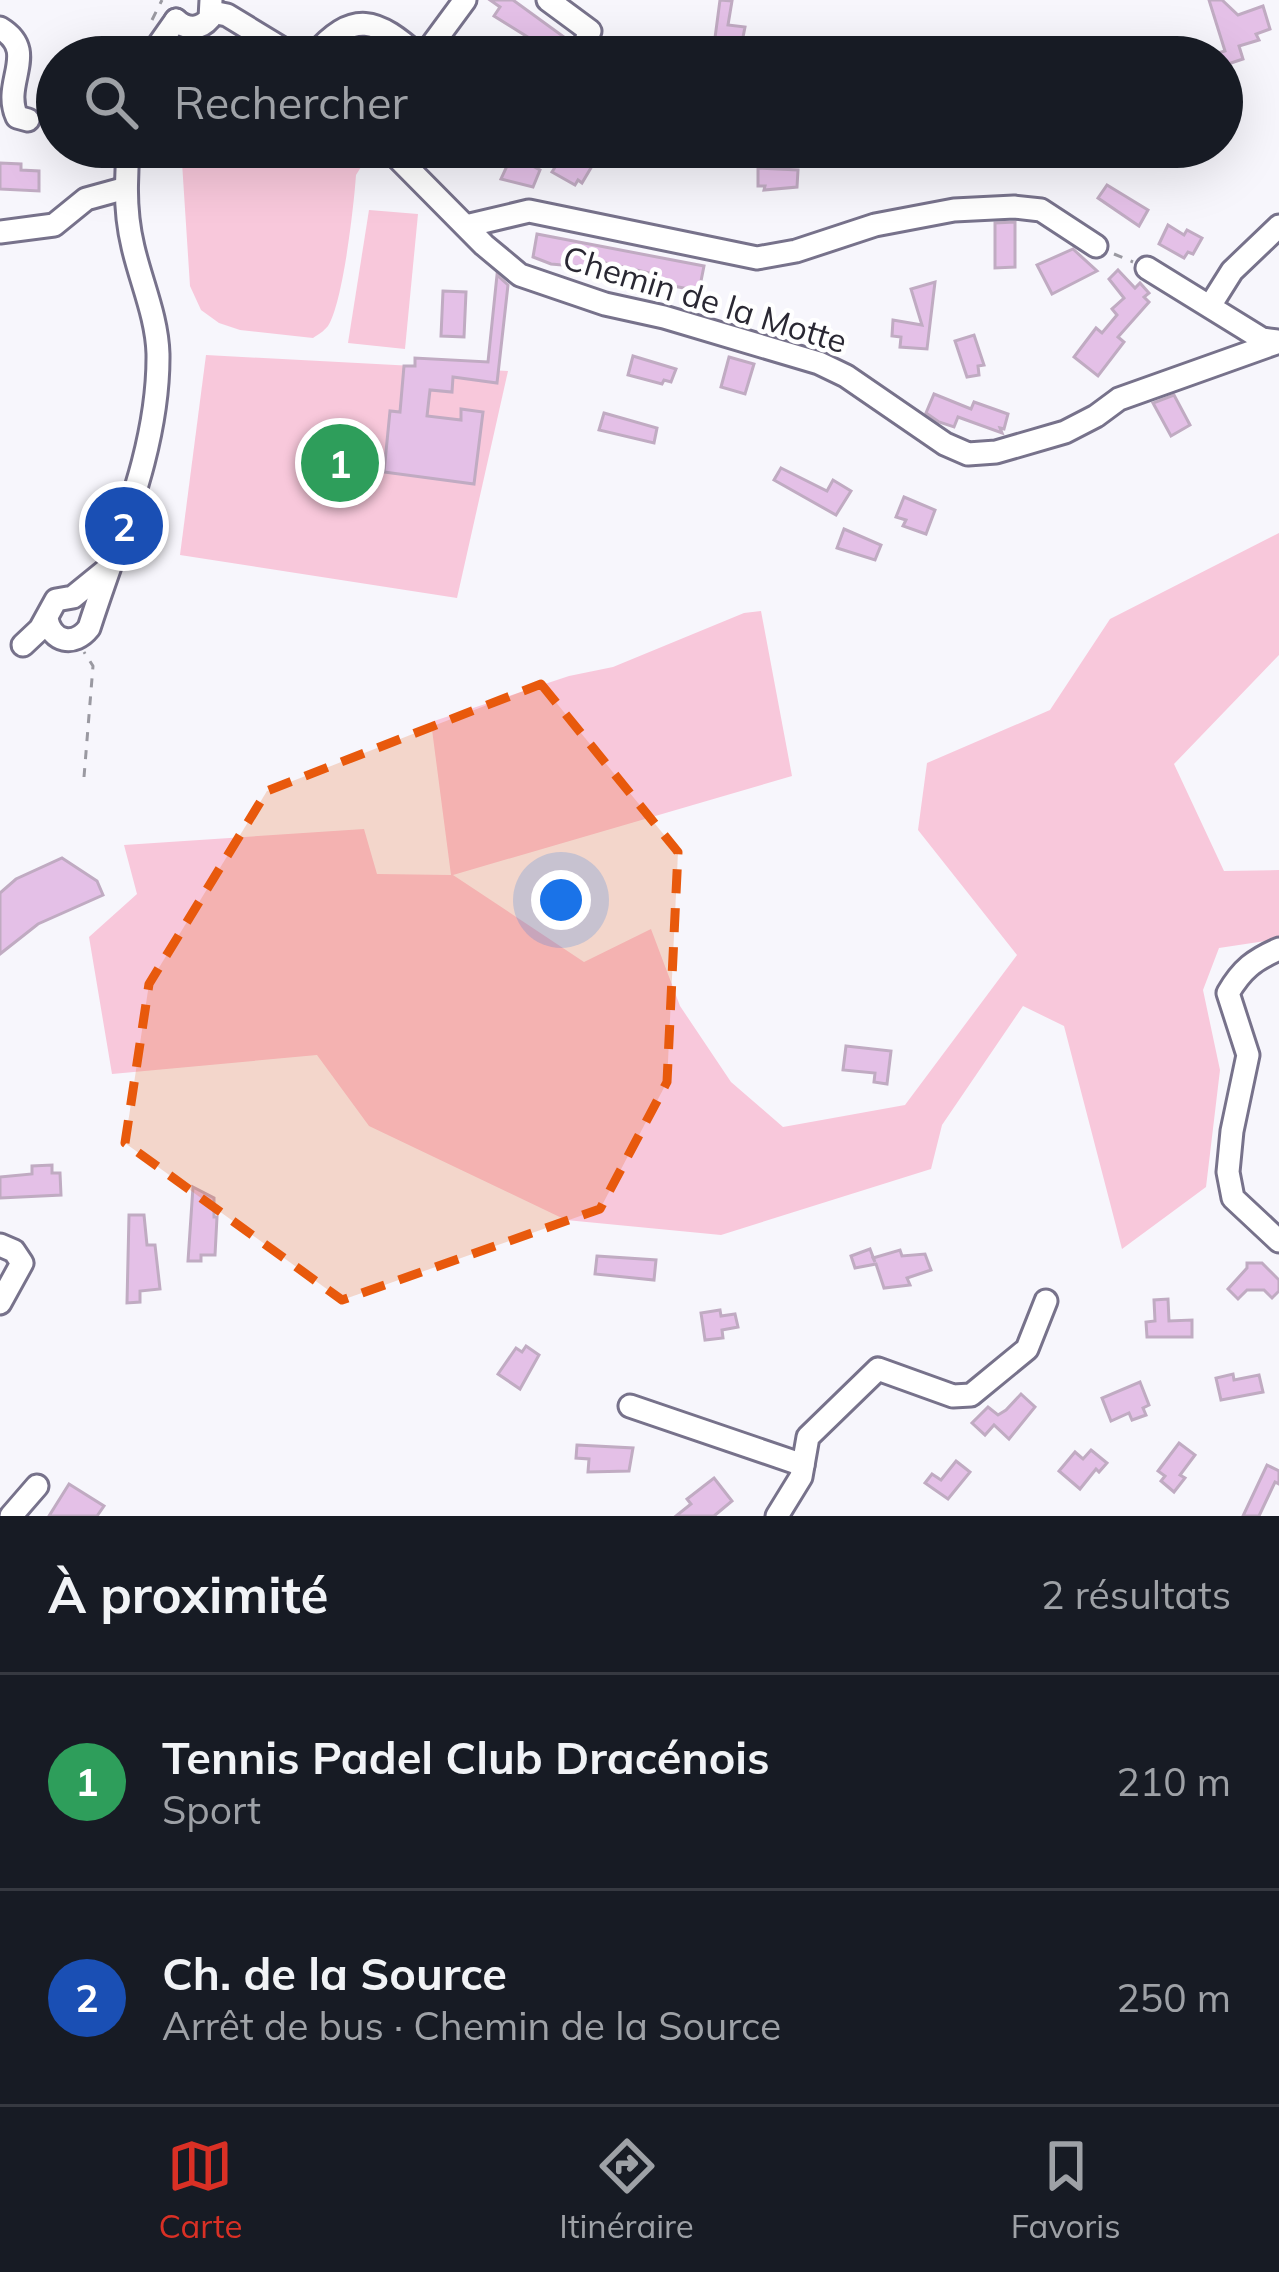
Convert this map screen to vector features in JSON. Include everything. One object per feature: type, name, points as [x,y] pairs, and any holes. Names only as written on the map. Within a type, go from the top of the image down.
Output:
[{"type":"street","points":[[438,36],[465,0]]},
{"type":"street","points":[[548,0],[590,31],[588,36]]},
{"type":"street","points":[[175,10],[194,28],[206,23],[212,6],[262,36]]},
{"type":"street","points":[[332,36],[351,25],[388,30],[396,36]]},
{"type":"street","points":[[0,28],[17,40],[20,52],[10,103],[17,117],[28,120]]},
{"type":"street","points":[[74,645],[91,622],[124,526],[158,386],[154,321],[129,232],[127,168]]},
{"type":"street","name":"Chemin de la Motte","points":[[408,168],[520,275],[605,304],[664,316],[819,363],[968,454],[996,452],[1065,432],[1119,399],[1278,342]]},
{"type":"street","points":[[0,232],[54,225],[86,199],[126,188]]},
{"type":"street","points":[[466,226],[529,211],[757,258],[914,217],[1014,207],[1041,210],[1096,246]]},
{"type":"street","points":[[1203,302],[1279,226]]},
{"type":"street","points":[[1147,268],[1262,339],[1278,342]]},
{"type":"street","points":[[23,645],[47,620],[56,600],[73,597],[106,571]]},
{"type":"street","points":[[73,597],[88,607],[91,622]]},
{"type":"street","points":[[47,620],[52,633],[74,645]]},
{"type":"street","points":[[0,648],[74,645]]},
{"type":"street","points":[[1275,1236],[1233,1198],[1228,1172],[1247,1055],[1228,994],[1241,970],[1279,949]]},
{"type":"street","points":[[0,1245],[14,1251],[22,1263],[0,1304]]},
{"type":"street","points":[[777,1516],[801,1478],[808,1438],[878,1370],[903,1375],[937,1391],[971,1395],[1027,1349],[1046,1301]]},
{"type":"street","points":[[630,1406],[803,1465]]},
{"type":"street","points":[[15,1515],[37,1486]]},
{"type":"path","points":[[1096,246],[1147,268]]},
{"type":"path","points":[[74,645],[93,666],[84,777]]},
{"type":"highlighted area","points":[[541,684],[678,852],[667,1082],[600,1209],[342,1300],[125,1143],[149,984],[267,791]]},
{"type":"shaded area","points":[[182,168],[360,168],[338,297],[321,333],[313,338],[240,330],[219,323],[201,310],[190,286]]},
{"type":"shaded area","points":[[369,210],[418,214],[405,349],[348,343]]},
{"type":"shaded area","points":[[206,355],[508,371],[457,598],[180,555]]},
{"type":"shaded area","points":[[1279,533],[1279,655],[1174,764],[1224,871],[1279,870],[1279,939],[1219,948],[1203,990],[1220,1070],[1206,1187],[1122,1249],[1064,1026],[1023,1006],[942,1125],[931,1169],[721,1235],[566,1220],[369,1126],[317,1055],[112,1074],[89,937],[137,894],[124,845],[364,829],[377,874],[451,875],[431,722],[569,676],[613,667],[744,613],[761,611],[792,776],[453,875],[584,962],[651,929],[680,1006],[731,1082],[783,1127],[905,1105],[1017,955],[918,830],[927,763],[1050,710],[1110,619]]},
{"type":"building","points":[[490,0],[513,0],[563,36],[526,36],[494,16],[500,7]]},
{"type":"building","points":[[720,0],[732,1],[728,25],[745,27],[743,36],[715,36]]},
{"type":"building","points":[[1209,0],[1222,0],[1238,15],[1263,6],[1270,29],[1256,34],[1259,40],[1243,45],[1243,36],[1220,36]]},
{"type":"building","points":[[0,163],[39,171],[39,191],[0,189]]},
{"type":"building","points":[[506,168],[540,170],[533,187],[501,179]]},
{"type":"building","points":[[555,168],[591,168],[582,183],[578,180],[575,185],[552,172]]},
{"type":"building","points":[[758,168],[798,170],[797,187],[764,190],[765,186],[758,186]]},
{"type":"building","points":[[1107,185],[1148,210],[1139,226],[1098,198]]},
{"type":"building","points":[[1015,222],[1015,267],[995,268],[995,223]]},
{"type":"building","points":[[1168,225],[1184,235],[1187,230],[1202,238],[1193,254],[1188,252],[1184,258],[1159,244]]},
{"type":"building","points":[[537,234],[704,266],[699,291],[648,281],[650,273],[597,261],[595,268],[551,264],[533,257]]},
{"type":"building","points":[[1073,249],[1097,271],[1052,294],[1037,265]]},
{"type":"building","points":[[1118,270],[1135,288],[1140,283],[1149,293],[1144,297],[1149,302],[1118,337],[1124,342],[1098,376],[1074,357],[1096,328],[1102,333],[1117,315],[1112,309],[1124,298],[1109,279]]},
{"type":"building","points":[[497,275],[508,285],[497,383],[453,377],[452,392],[430,390],[427,416],[461,420],[461,409],[483,412],[474,484],[384,472],[390,411],[400,412],[404,366],[415,366],[415,358],[488,362]]},
{"type":"building","points":[[935,282],[927,349],[900,347],[901,337],[892,336],[893,320],[922,325],[911,289]]},
{"type":"building","points":[[443,291],[466,292],[464,337],[441,336]]},
{"type":"building","points":[[974,335],[984,365],[978,366],[979,375],[967,377],[955,341]]},
{"type":"building","points":[[633,356],[676,369],[671,382],[628,375]]},
{"type":"building","points":[[729,357],[754,364],[745,394],[721,387]]},
{"type":"building","points":[[934,394],[971,409],[974,402],[1008,414],[1002,433],[958,417],[954,427],[939,422],[926,413]]},
{"type":"building","points":[[1174,395],[1190,425],[1171,436],[1153,403]]},
{"type":"building","points":[[604,413],[657,428],[654,443],[599,430]]},
{"type":"building","points":[[781,468],[827,491],[833,480],[851,491],[836,515],[774,480]]},
{"type":"building","points":[[904,497],[935,510],[926,534],[903,526],[906,520],[896,517]]},
{"type":"building","points":[[844,529],[881,545],[875,560],[837,548]]},
{"type":"building","points":[[62,858],[97,881],[103,895],[38,924],[0,954],[0,893],[16,879]]},
{"type":"building","points":[[846,1046],[891,1051],[887,1084],[874,1082],[875,1073],[843,1070]]},
{"type":"building","points":[[52,1165],[52,1173],[60,1173],[61,1195],[0,1198],[0,1177],[32,1174],[32,1166]]},
{"type":"building","points":[[193,1187],[214,1198],[217,1217],[215,1255],[201,1255],[201,1261],[188,1261]]},
{"type":"building","points":[[129,1215],[144,1215],[147,1245],[155,1245],[160,1289],[140,1291],[140,1302],[127,1303]]},
{"type":"building","points":[[870,1249],[873,1258],[900,1250],[902,1256],[925,1254],[931,1270],[907,1278],[910,1285],[884,1288],[876,1264],[855,1268],[851,1256]]},
{"type":"building","points":[[597,1256],[656,1260],[654,1280],[595,1274]]},
{"type":"building","points":[[1247,1263],[1262,1263],[1279,1280],[1279,1291],[1272,1298],[1264,1290],[1247,1290],[1238,1299],[1228,1289]]},
{"type":"building","points":[[1168,1299],[1169,1321],[1192,1320],[1192,1337],[1147,1337],[1146,1322],[1155,1321],[1154,1300]]},
{"type":"building","points":[[720,1310],[721,1316],[735,1314],[738,1327],[722,1330],[723,1338],[705,1340],[701,1313]]},
{"type":"building","points":[[526,1346],[539,1355],[520,1389],[498,1374],[516,1348],[522,1352]]},
{"type":"building","points":[[1233,1374],[1234,1380],[1259,1375],[1263,1392],[1221,1400],[1216,1378]]},
{"type":"building","points":[[1140,1382],[1149,1405],[1143,1408],[1146,1415],[1132,1420],[1129,1413],[1111,1421],[1102,1398]]},
{"type":"building","points":[[1021,1394],[1035,1407],[1009,1439],[994,1425],[985,1435],[972,1423],[988,1407],[998,1415]]},
{"type":"building","points":[[1179,1443],[1195,1455],[1174,1492],[1161,1481],[1165,1476],[1158,1471]]},
{"type":"building","points":[[577,1445],[633,1448],[629,1471],[588,1472],[589,1459],[576,1458]]},
{"type":"building","points":[[1091,1450],[1107,1463],[1080,1489],[1059,1471],[1075,1452],[1083,1459]]},
{"type":"building","points":[[956,1461],[970,1472],[948,1499],[925,1483],[932,1474],[941,1480]]},
{"type":"building","points":[[1267,1465],[1279,1471],[1279,1484],[1275,1482],[1259,1516],[1243,1516]]},
{"type":"building","points":[[714,1478],[732,1501],[714,1516],[676,1516],[691,1504],[687,1499]]},
{"type":"building","points":[[69,1484],[104,1506],[97,1516],[49,1516]]},
{"type":"place","name":"Tennis Padel Club Dracénois","points":[[340,463]]},
{"type":"place","name":"Ch. de la Source","points":[[124,526]]}]
